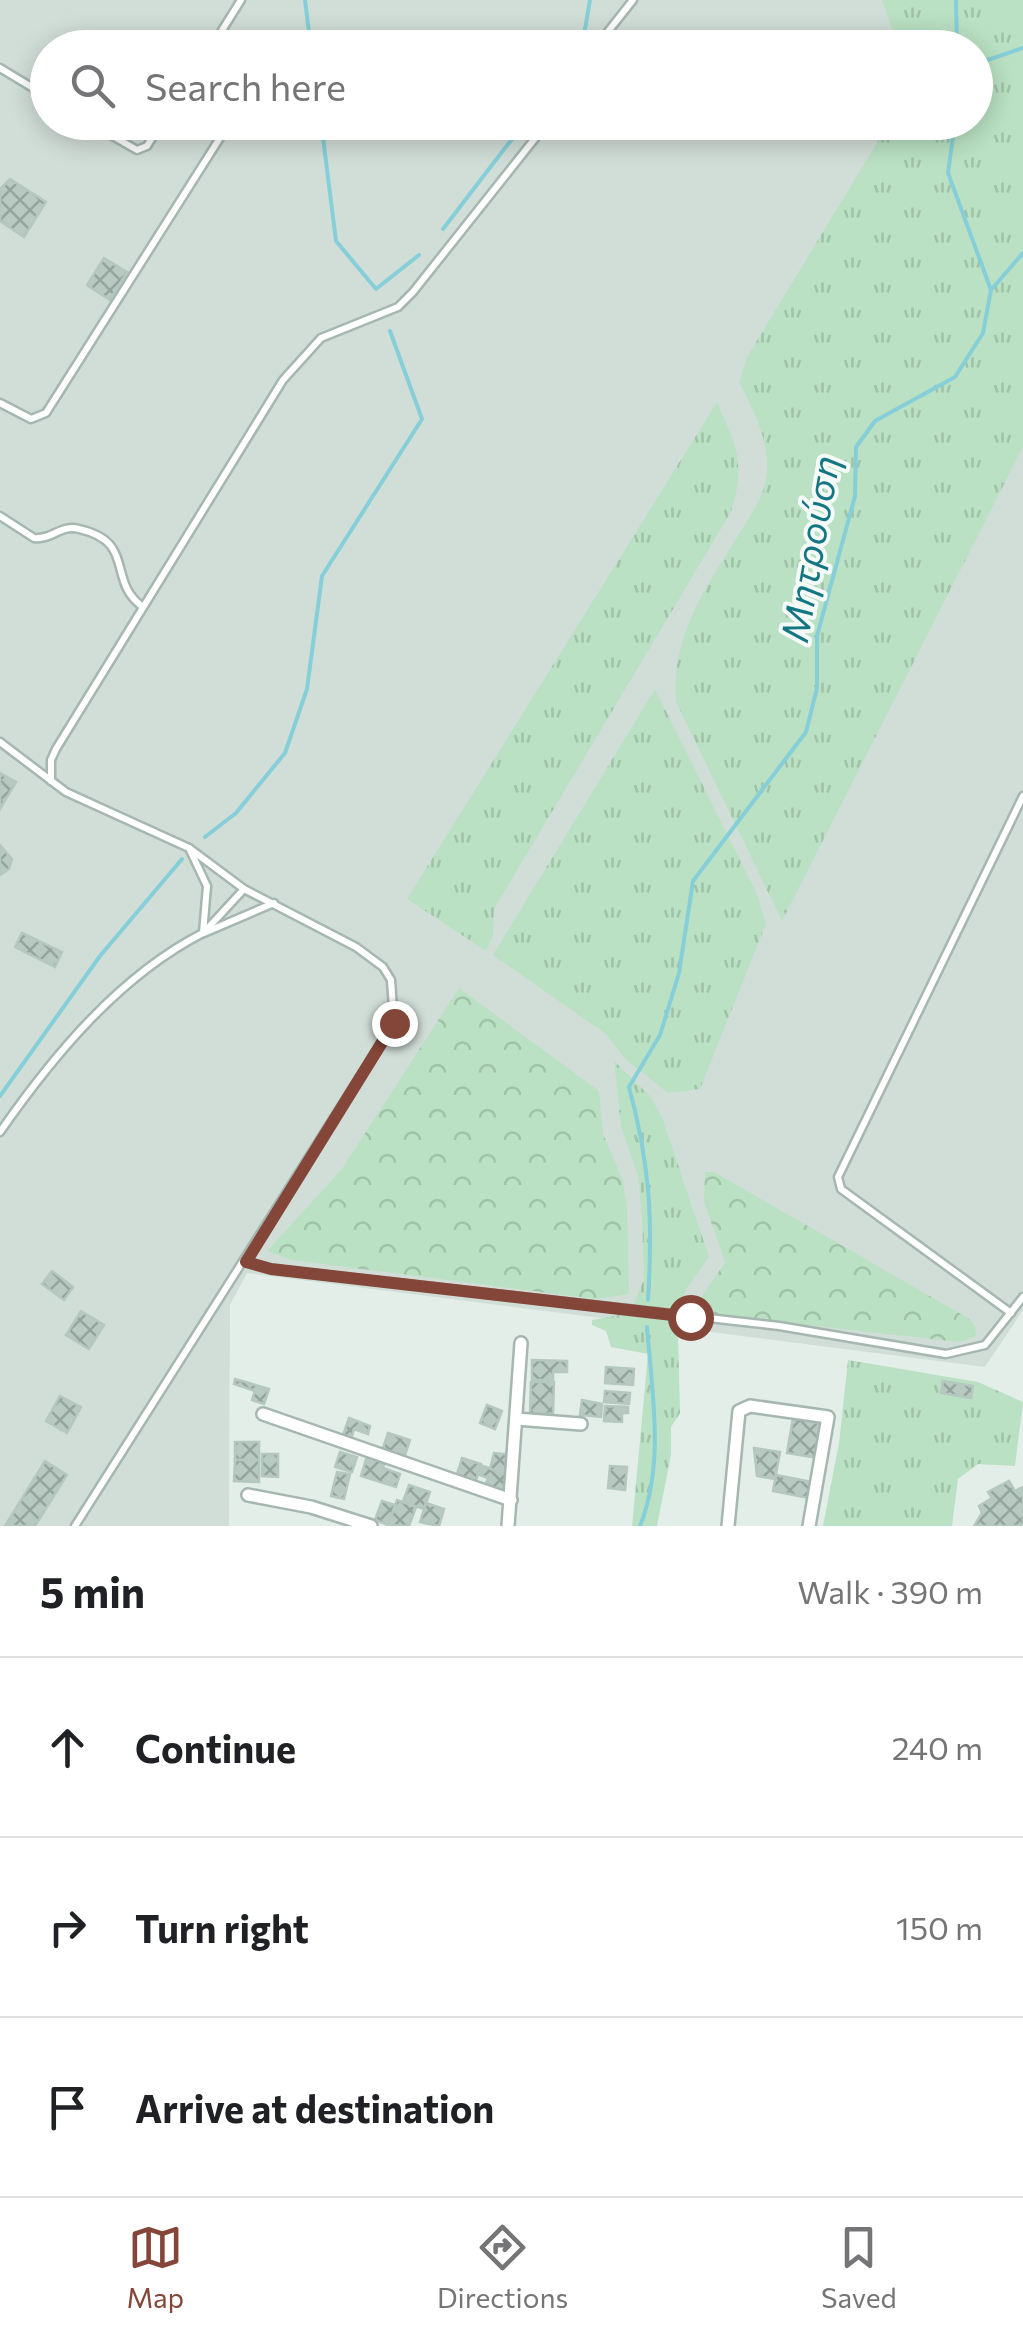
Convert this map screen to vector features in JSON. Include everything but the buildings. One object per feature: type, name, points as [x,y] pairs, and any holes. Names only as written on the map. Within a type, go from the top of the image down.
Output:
[{"type":"street","points":[[508,1526],[521,1343]]},
{"type":"street","points":[[728,1526],[739,1410],[750,1406],[828,1418],[809,1526]]},
{"type":"street","points":[[262,1414],[511,1500]]},
{"type":"street","points":[[516,1419],[581,1424]]},
{"type":"street","points":[[248,1495],[311,1506],[371,1526]]},
{"type":"lane","points":[[222,30],[241,0]]},
{"type":"lane","points":[[610,30],[633,0]]},
{"type":"lane","points":[[0,68],[30,87]]},
{"type":"lane","points":[[120,140],[137,150],[151,140]]},
{"type":"lane","points":[[0,403],[31,419],[46,413],[219,140]]},
{"type":"lane","points":[[51,781],[56,748],[303,355],[342,327],[398,306],[533,140]]},
{"type":"lane","points":[[0,516],[34,538],[76,528],[110,541],[118,550],[126,591],[143,608]]},
{"type":"lane","points":[[0,742],[66,792],[189,848],[244,889],[356,947],[383,967],[391,980],[395,1008],[390,1034],[76,1526]]},
{"type":"lane","points":[[1011,1313],[841,1189],[838,1176],[1023,796]]},
{"type":"lane","points":[[189,848],[207,886],[203,934]]},
{"type":"lane","points":[[203,934],[244,889]]},
{"type":"lane","points":[[0,1132],[79,1035],[136,974],[203,934],[274,903]]},
{"type":"lane","points":[[246,1262],[271,1269],[532,1301],[779,1326],[946,1354],[986,1344],[1023,1296]]},
{"type":"shaded area","points":[[0,0],[1023,0],[1023,1310],[985,1367],[247,1273],[230,1305],[229,1526],[0,1526]]},
{"type":"green space","points":[[882,0],[1023,0],[1023,447],[782,921],[676,702],[676,677],[679,653],[695,609],[765,484],[767,457],[762,435],[739,382],[747,357],[879,140],[993,140],[993,30],[892,30]]},
{"type":"green space","points":[[717,402],[737,456],[738,481],[731,512],[494,909],[493,936],[486,951],[407,899]]},
{"type":"green space","points":[[655,689],[757,894],[766,924],[700,1089],[668,1093],[625,1059],[606,1034],[493,955]]},
{"type":"green space","points":[[459,988],[599,1091],[603,1134],[623,1181],[627,1207],[629,1294],[596,1299],[292,1260],[267,1251],[342,1169]]},
{"type":"green space","points":[[614,1061],[651,1097],[663,1120],[709,1257],[685,1291],[685,1317],[678,1333],[680,1413],[671,1427],[671,1455],[657,1526],[632,1526],[648,1354],[611,1347],[606,1331],[592,1325],[592,1320],[630,1313],[644,1279],[638,1176],[621,1127]]},
{"type":"green space","points":[[705,1172],[714,1172],[968,1318],[975,1326],[976,1336],[960,1342],[698,1313],[699,1301],[725,1262],[704,1202]]},
{"type":"green space","points":[[848,1360],[978,1382],[1023,1402],[1015,1466],[978,1464],[958,1479],[952,1526],[823,1526],[839,1443]]},
{"type":"waterway","points":[[305,0],[309,30]]},
{"type":"waterway","points":[[585,30],[590,0]]},
{"type":"waterway","name":"Μητρούση","points":[[956,0],[957,30]]},
{"type":"waterway","points":[[993,58],[1023,48]]},
{"type":"waterway","points":[[323,140],[336,241],[376,289],[419,255]]},
{"type":"waterway","points":[[443,229],[511,140]]},
{"type":"waterway","name":"Μητρούση","points":[[648,1300],[648,1193],[642,1142],[629,1087],[660,1035],[679,973],[693,881],[806,732],[817,688],[817,636],[855,496],[856,447],[875,421],[955,377],[983,333],[991,290],[948,173],[953,140]]},
{"type":"waterway","points":[[991,290],[1023,253]]},
{"type":"waterway","points":[[205,837],[236,813],[285,753],[307,689],[322,576],[422,419],[390,331]]},
{"type":"waterway","points":[[0,1096],[100,956],[182,859]]},
{"type":"waterway","name":"Μητρούση","points":[[640,1526],[648,1502],[655,1453],[647,1327]]},
{"type":"route","points":[[394,1023],[246,1262],[271,1269],[690,1317]]}]
